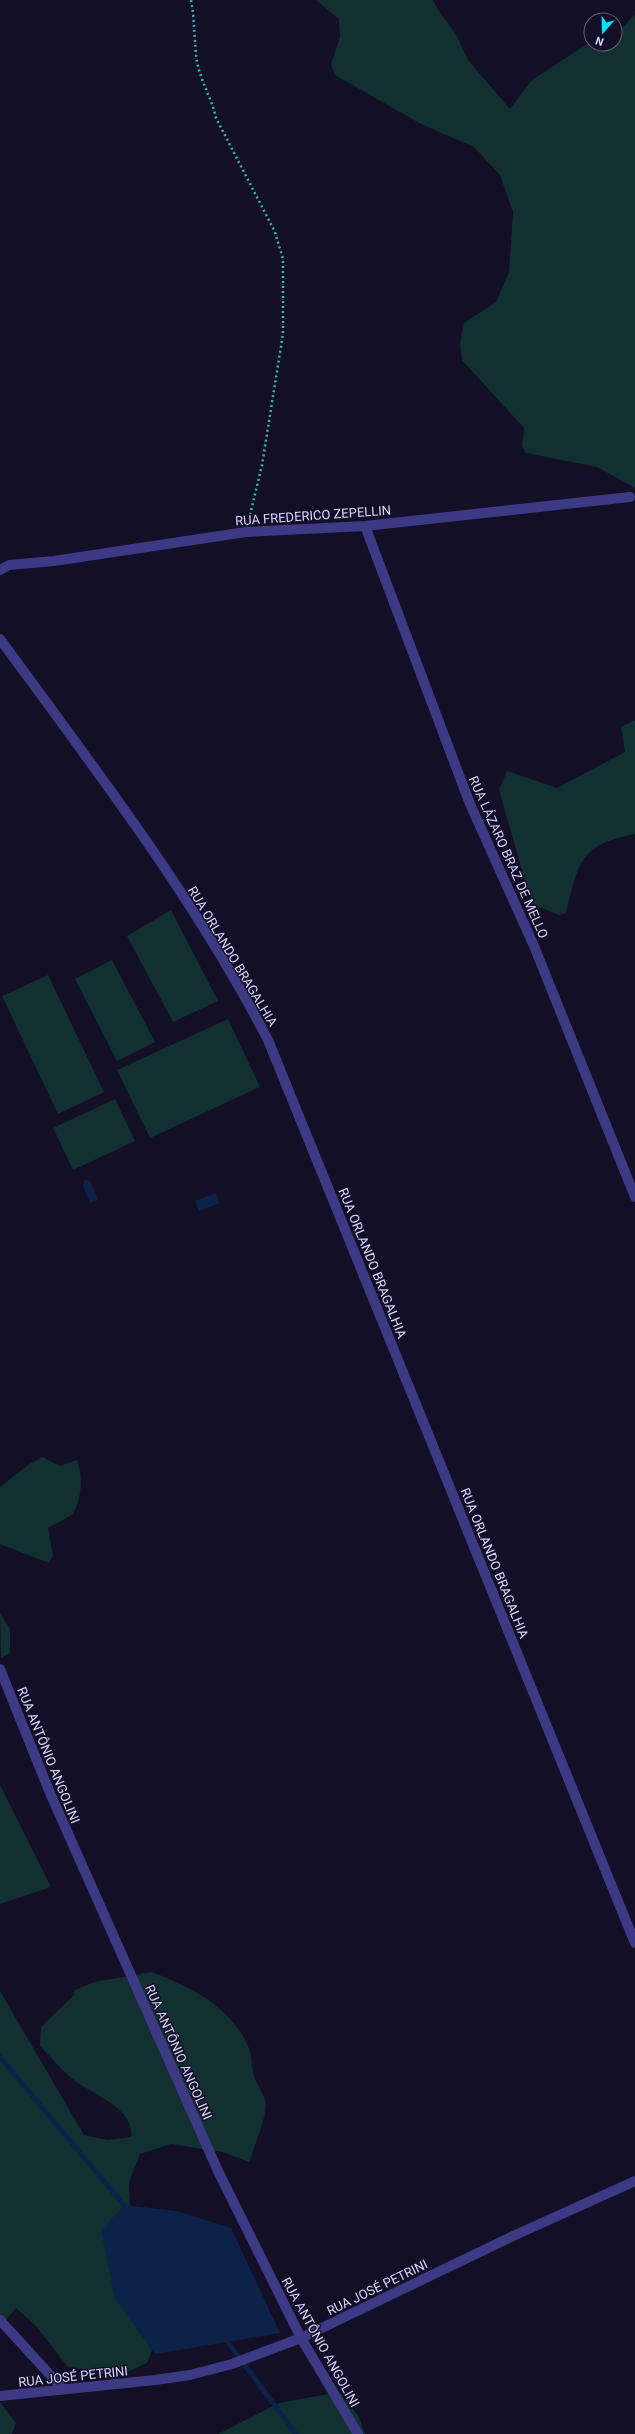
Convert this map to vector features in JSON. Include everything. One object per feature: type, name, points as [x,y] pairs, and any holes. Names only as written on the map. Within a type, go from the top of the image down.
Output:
[{"type":"street","name":"RUA FREDERICO ZEPELLIN","points":[[0,570],[9,565],[54,561],[246,532],[365,526],[630,497]]},
{"type":"street","name":"RUA LÁZARO BRAZ DE MELLO","points":[[365,526],[470,804],[534,946],[635,1197]]},
{"type":"street","name":"RUA ORLANDO BRAGALHIA","points":[[0,639],[154,852],[226,964],[268,1040],[635,1943]]},
{"type":"street","name":"RUA ANTÔNIO ANGOLINI","points":[[0,1669],[50,1793],[218,2171],[301,2338],[358,2434]]},
{"type":"street","name":"RUA JOSÉ PETRINI","points":[[0,2396],[190,2375],[266,2352],[301,2338],[513,2236],[635,2181]]},
{"type":"street","points":[[0,2320],[63,2389]]},
{"type":"path","points":[[191,0],[197,62],[205,88],[213,104],[216,118],[275,232],[283,259],[283,334],[262,465],[246,532]]},
{"type":"green space","points":[[316,0],[433,0],[438,10],[456,34],[468,60],[510,109],[532,80],[583,47],[583,52],[623,52],[623,27],[635,14],[635,488],[597,467],[526,453],[522,446],[524,428],[462,360],[460,343],[464,323],[496,302],[509,272],[513,212],[500,175],[474,147],[421,124],[335,75],[331,64],[340,37],[339,19]]},
{"type":"green space","points":[[635,720],[635,834],[616,838],[602,844],[592,850],[584,858],[574,881],[566,913],[559,915],[539,907],[534,912],[499,790],[507,771],[557,788],[625,752],[621,727]]},
{"type":"green space","points":[[171,910],[218,1001],[173,1022],[127,936]]},
{"type":"green space","points":[[112,960],[155,1042],[117,1061],[75,979]]},
{"type":"green space","points":[[48,975],[104,1092],[58,1114],[2,996]]},
{"type":"green space","points":[[228,1019],[260,1087],[150,1138],[117,1070]]},
{"type":"green space","points":[[115,1099],[135,1141],[73,1170],[53,1128]]},
{"type":"green space","points":[[42,1457],[60,1466],[77,1460],[81,1479],[80,1494],[73,1513],[48,1528],[53,1556],[49,1563],[0,1544],[0,1487],[28,1465]]},
{"type":"green space","points":[[0,1613],[10,1629],[10,1653],[1,1658]]},
{"type":"green space","points":[[0,1785],[51,1887],[0,1904]]},
{"type":"green space","points":[[152,1972],[195,1991],[220,2009],[231,2020],[248,2046],[254,2076],[264,2098],[266,2107],[263,2122],[249,2162],[222,2152],[171,2144],[140,2154],[129,2182],[130,2209],[158,2335],[147,2363],[121,2375],[68,2367],[36,2326],[16,2308],[0,2327],[0,1991],[84,2135],[107,2140],[131,2137],[131,2127],[127,2118],[120,2111],[102,2097],[75,2081],[40,2046],[41,2027],[74,1995],[75,1990],[94,1982]]},
{"type":"green space","points":[[339,2392],[359,2417],[365,2434],[218,2434],[279,2403]]},
{"type":"green space","points":[[0,2402],[16,2423],[12,2434],[0,2434]]},
{"type":"water","points":[[85,1179],[91,1182],[98,1200],[90,1203],[83,1186]]},
{"type":"water","points":[[216,1193],[220,1203],[199,1211],[195,1201]]},
{"type":"water","points":[[125,2205],[177,2211],[231,2228],[280,2333],[155,2354],[115,2299],[101,2230]]},
{"type":"waterway","points":[[0,2057],[129,2211]]},
{"type":"waterway","points":[[224,2337],[296,2434]]}]
